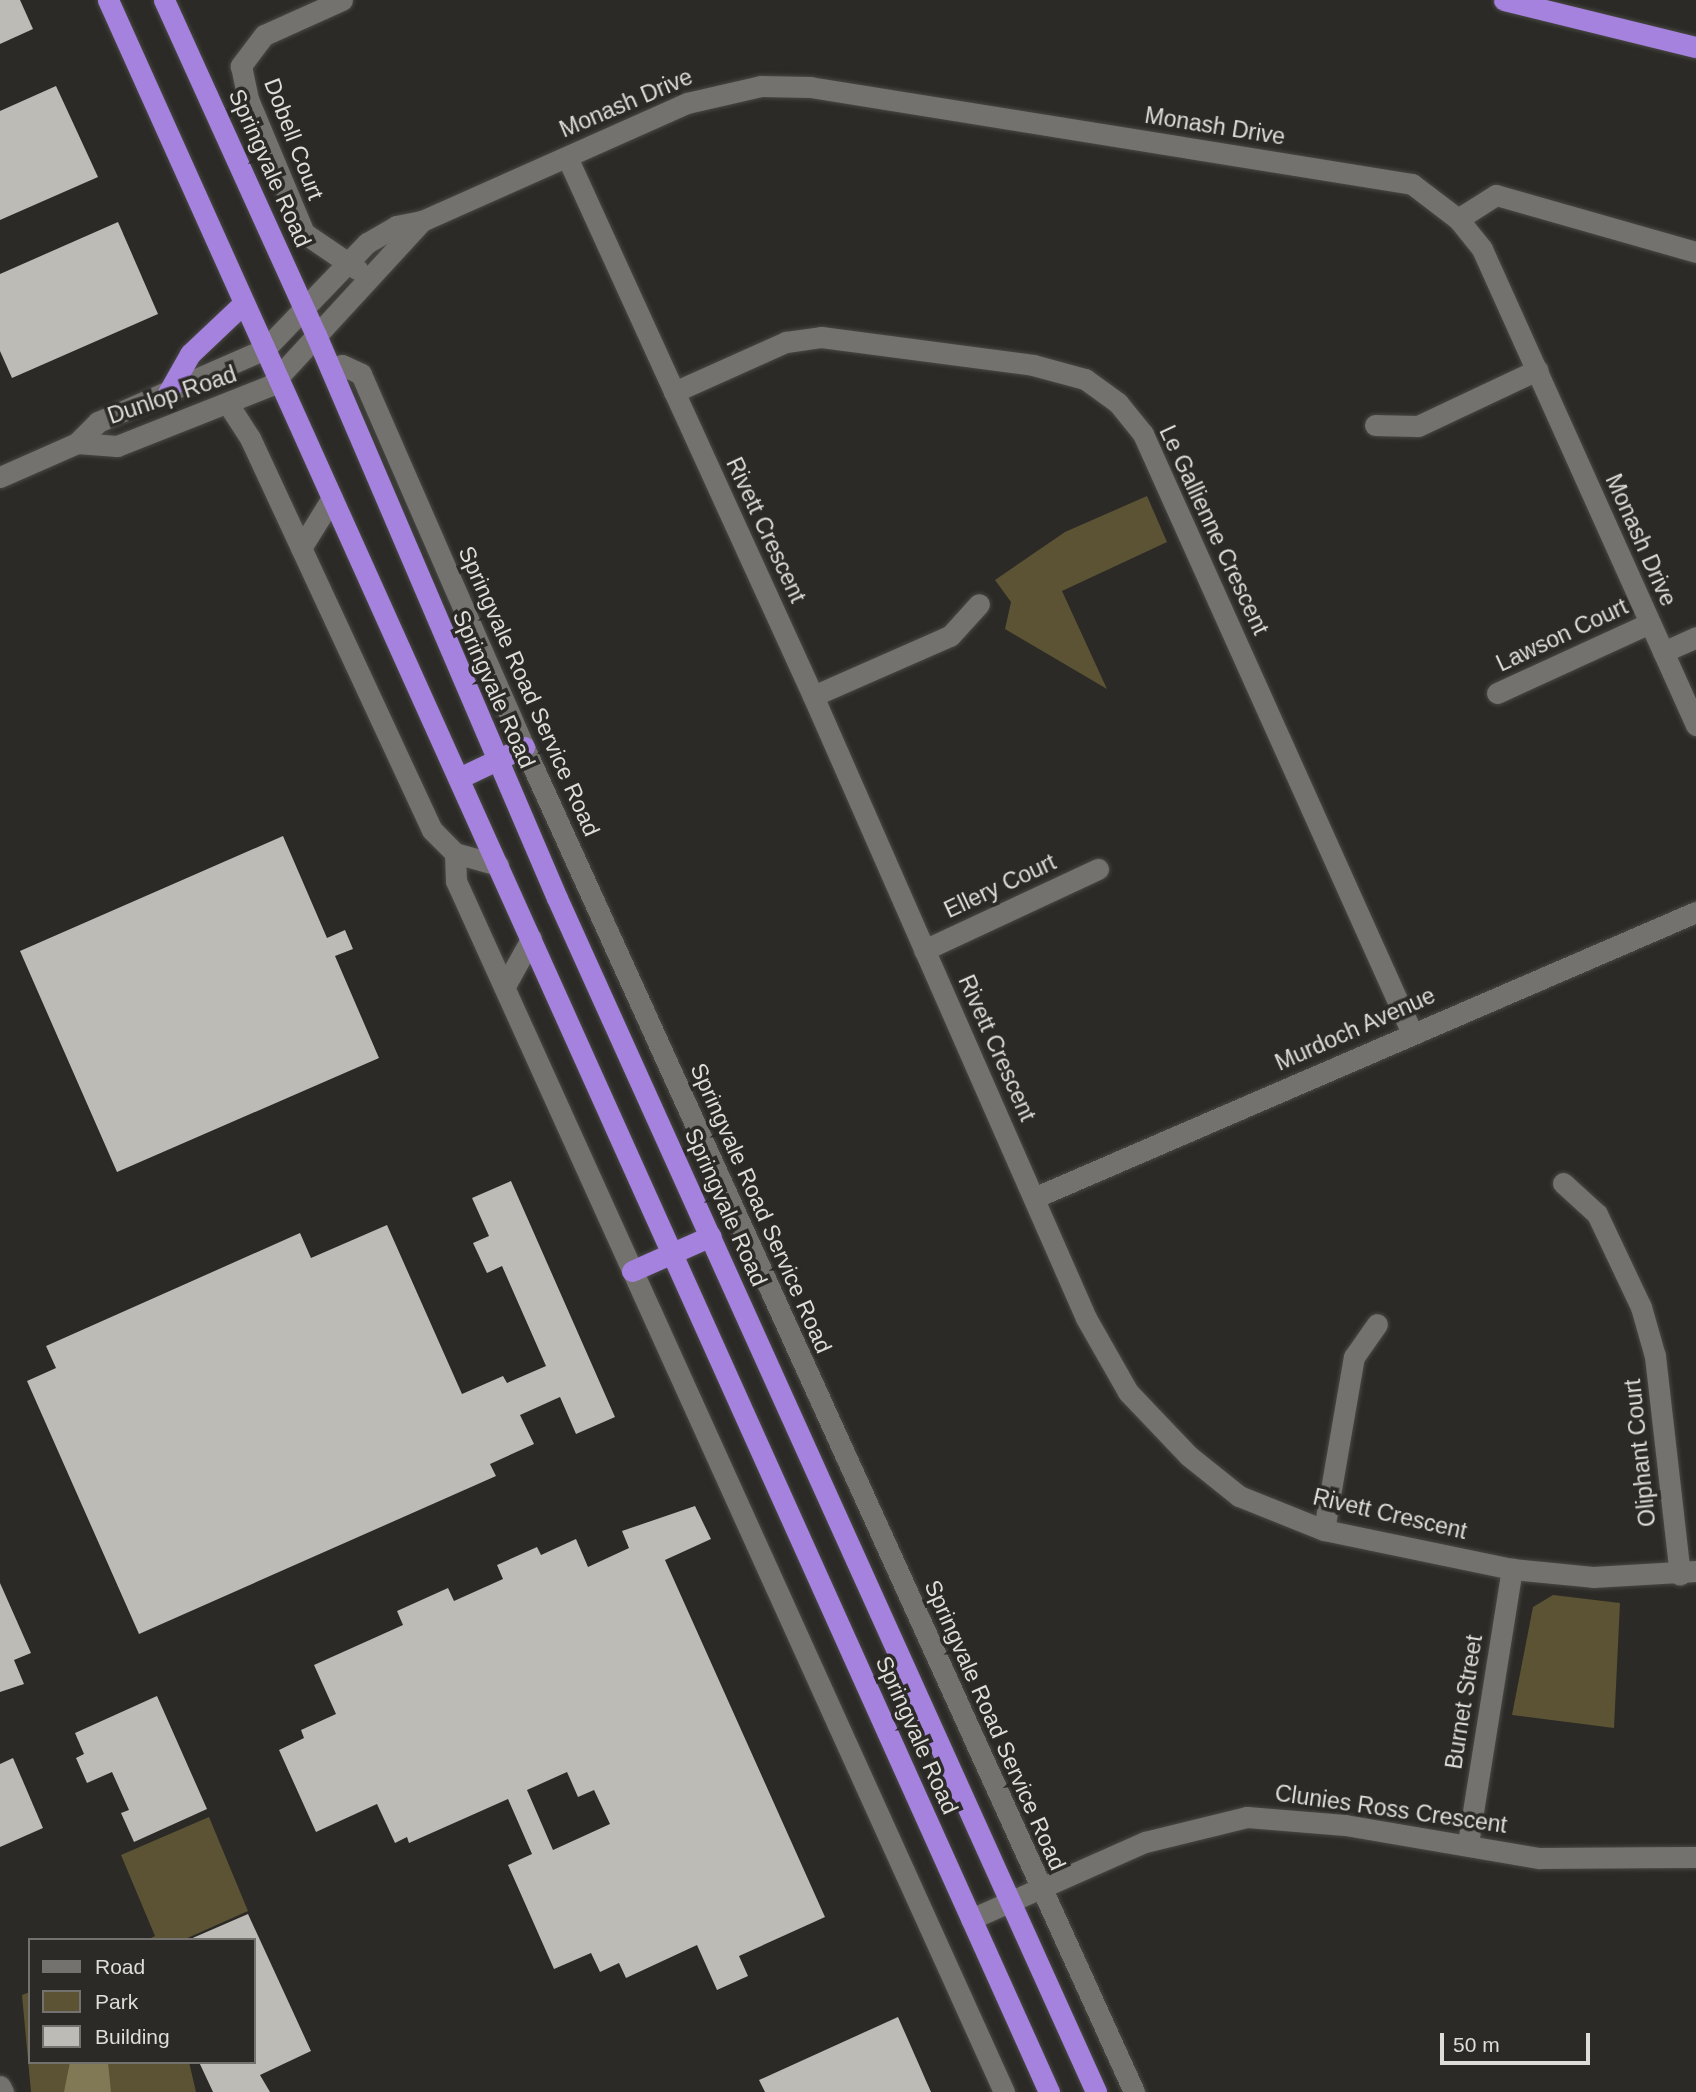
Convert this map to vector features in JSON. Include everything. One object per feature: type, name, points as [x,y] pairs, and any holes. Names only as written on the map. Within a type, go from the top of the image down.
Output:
[{"type":"highway","name":"Springvale Road","points":[[108,0],[1049,2092]]},
{"type":"highway","name":"Springvale Road","points":[[164,0],[316,334],[496,760],[1096,2092]]},
{"type":"highway","points":[[1504,0],[1696,47]]},
{"type":"highway","points":[[168,393],[190,354],[244,303]]},
{"type":"highway","points":[[459,778],[524,747]]},
{"type":"highway","points":[[632,1271],[710,1236]]},
{"type":"street","name":"Dobell Court","points":[[342,0],[264,35],[241,66],[248,99],[304,233],[348,261],[367,278]]},
{"type":"street","name":"Monash Drive","points":[[265,349],[348,261],[379,235],[422,222],[687,103],[723,92],[787,85],[1412,184],[1458,219],[1482,249],[1696,725]]},
{"type":"street","name":"Rivett Crescent","points":[[567,157],[813,696],[1036,1197],[1086,1318],[1128,1392],[1189,1457],[1239,1496],[1324,1530],[1512,1569],[1593,1577],[1688,1573]]},
{"type":"street","points":[[1458,219],[1496,195],[1696,252]]},
{"type":"street","name":"Monash Drive","points":[[278,378],[367,278],[422,222]]},
{"type":"street","name":"Le Gallienne Crescent","points":[[674,392],[786,342],[821,337],[1033,365],[1084,379],[1118,403],[1143,434],[1412,1032]]},
{"type":"street","name":"Dunlop Road","points":[[78,443],[98,422],[265,349]]},
{"type":"street","name":"Springvale Road Service Road","points":[[330,368],[342,365],[361,374],[524,747],[1134,2092]]},
{"type":"street","points":[[1375,425],[1418,426],[1537,370]]},
{"type":"street","name":"Dunlop Road","points":[[2,470],[78,443],[117,446],[228,404],[278,378]]},
{"type":"street","points":[[228,404],[301,548],[432,830],[455,853],[498,865]]},
{"type":"street","points":[[301,548],[332,498]]},
{"type":"street","points":[[813,696],[950,636],[979,604]]},
{"type":"street","name":"Lawson Court","points":[[1497,693],[1650,623]]},
{"type":"street","points":[[1663,652],[1696,637]]},
{"type":"street","points":[[455,853],[456,880],[1004,2092]]},
{"type":"street","name":"Ellery Court","points":[[924,950],[1098,869]]},
{"type":"street","name":"Murdoch Avenue","points":[[1036,1197],[1412,1032],[1696,912]]},
{"type":"street","points":[[505,986],[531,939]]},
{"type":"street","name":"Oliphant Court","points":[[1563,1183],[1597,1214],[1642,1307],[1655,1356],[1688,1573]]},
{"type":"street","points":[[1324,1530],[1353,1357],[1377,1324]]},
{"type":"street","points":[[783,1397],[812,1384]]},
{"type":"street","name":"Burnet Street","points":[[1468,1843],[1512,1569]]},
{"type":"street","name":"Clunies Ross Crescent","points":[[971,1919],[1145,1842],[1247,1817],[1468,1843],[1539,1858],[1696,1857]]},
{"type":"street","points":[[0,2086],[3,2092]]},
{"type":"green space","points":[[1147,496],[1167,542],[1062,591],[1107,689],[1005,629],[1011,602],[995,580],[1065,532]]},
{"type":"green space","points":[[1553,1595],[1620,1603],[1614,1728],[1512,1715],[1533,1607]]},
{"type":"green space","points":[[209,1817],[248,1911],[187,1938],[151,1938],[155,1936],[121,1855]]},
{"type":"green space","points":[[28,1993],[28,2060],[22,1995]]},
{"type":"green space","points":[[28,2064],[189,2064],[196,2092],[31,2092]]},
{"type":"shaded area","points":[[70,2064],[108,2064],[111,2092],[64,2092]]},
{"type":"building","points":[[0,0],[20,0],[33,29],[0,44]]},
{"type":"building","points":[[56,86],[98,177],[0,220],[0,111]]},
{"type":"building","points":[[118,222],[158,314],[12,378],[0,351],[0,274]]},
{"type":"building","points":[[283,836],[327,938],[345,930],[353,949],[335,956],[379,1058],[117,1172],[20,951]]},
{"type":"building","points":[[511,1181],[615,1417],[576,1434],[560,1397],[520,1415],[534,1444],[490,1464],[496,1476],[139,1634],[27,1381],[56,1368],[46,1346],[300,1233],[311,1258],[387,1225],[462,1394],[503,1376],[507,1383],[546,1366],[502,1266],[487,1273],[473,1243],[489,1236],[472,1198]]},
{"type":"building","points":[[695,1506],[711,1539],[665,1560],[825,1917],[739,1956],[748,1976],[717,1990],[697,1945],[626,1978],[619,1963],[600,1972],[591,1953],[554,1969],[508,1865],[532,1854],[508,1799],[409,1843],[407,1837],[395,1843],[377,1804],[316,1832],[279,1750],[304,1738],[301,1730],[336,1714],[314,1665],[403,1625],[397,1611],[448,1588],[454,1601],[503,1579],[497,1565],[537,1547],[541,1555],[576,1539],[588,1567],[629,1548],[622,1531]],"holes":[[[567,1772],[578,1797],[594,1790],[610,1824],[553,1850],[527,1790]]]},
{"type":"building","points":[[0,1583],[31,1653],[14,1660],[24,1684],[0,1692]]},
{"type":"building","points":[[157,1696],[207,1809],[134,1842],[121,1813],[129,1810],[112,1772],[87,1783],[76,1758],[84,1754],[75,1733]]},
{"type":"building","points":[[13,1758],[43,1828],[0,1847],[0,1764]]},
{"type":"building","points":[[248,1914],[311,2051],[260,2075],[270,2092],[213,2092],[200,2064],[256,2064],[256,1938],[193,1938]]},
{"type":"building","points":[[898,2017],[931,2092],[765,2092],[759,2080]]}]
